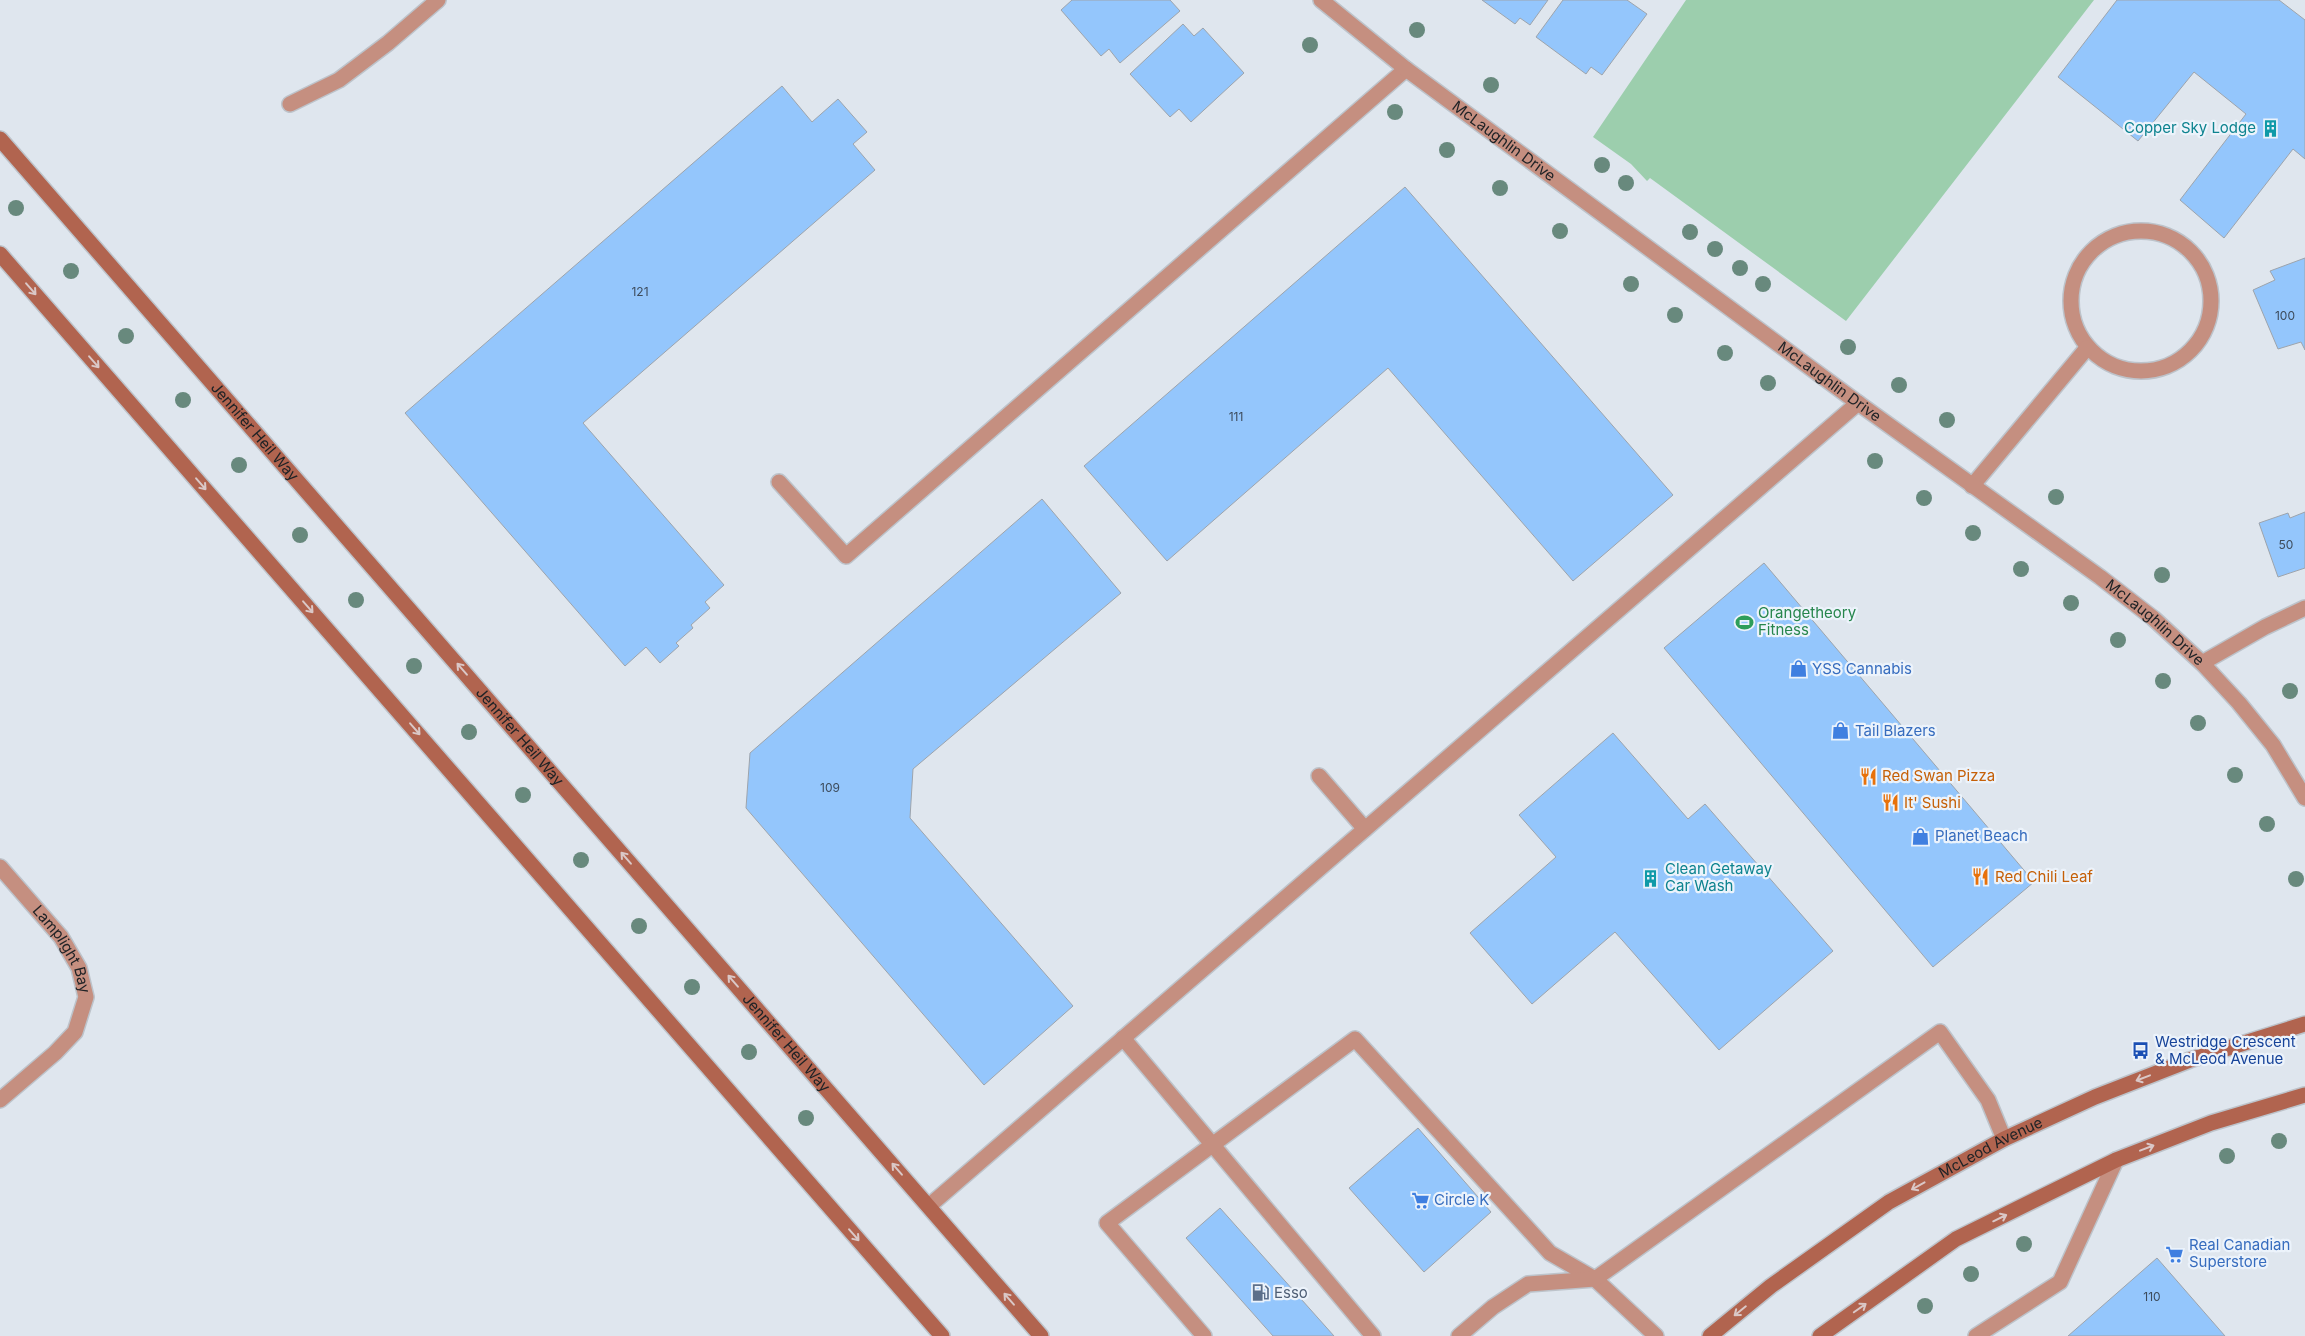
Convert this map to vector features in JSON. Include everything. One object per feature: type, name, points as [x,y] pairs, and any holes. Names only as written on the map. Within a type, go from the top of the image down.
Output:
[{"type":"main road","name":"Jennifer Heil Way","points":[[0,139],[1041,1336]]},
{"type":"main road","points":[[0,254],[942,1336]]},
{"type":"main road","name":"McLeod Avenue","points":[[1710,1336],[1771,1286],[1889,1202],[2004,1139],[2095,1097],[2190,1060],[2305,1024]]},
{"type":"main road","points":[[1820,1336],[1956,1239],[2116,1160],[2211,1123],[2305,1095]]},
{"type":"street","points":[[290,104],[339,80],[388,43],[438,0]]},
{"type":"street","name":"McLaughlin Drive","points":[[1321,0],[1406,70],[1858,404],[2100,577],[2153,618],[2202,663],[2273,745],[2305,798]]},
{"type":"street","points":[[779,482],[846,556],[1406,70]]},
{"type":"street","points":[[2127,232],[2157,232],[2184,245],[2203,267],[2211,295],[2207,325],[2192,350],[2168,367],[2139,372],[2110,365],[2087,348],[2073,322],[2070,292],[2080,265],[2100,243],[2127,232]]},
{"type":"street","points":[[1972,486],[2087,348]]},
{"type":"street","points":[[929,1206],[1858,404]]},
{"type":"street","points":[[2202,663],[2265,627],[2305,608]]},
{"type":"street","points":[[1319,776],[1365,829]]},
{"type":"street","name":"Lamplight Bay","points":[[0,867],[61,937],[79,968],[86,997],[75,1032],[0,1100]]},
{"type":"street","points":[[1459,1336],[1493,1307],[1528,1284],[1595,1279],[1940,1032],[1988,1100],[2004,1139]]},
{"type":"street","points":[[1123,1038],[1373,1336]]},
{"type":"street","points":[[1204,1336],[1107,1223],[1355,1039],[1550,1253],[1595,1279],[1656,1336]]},
{"type":"street","points":[[1976,1336],[2060,1282],[2116,1160]]},
{"type":"green space","points":[[1686,0],[2094,0],[1846,321],[1650,178],[1647,181],[1631,164],[1593,137]]},
{"type":"building","points":[[1072,0],[1170,0],[1180,11],[1120,63],[1109,49],[1101,56],[1061,10]]},
{"type":"building","points":[[1482,0],[1548,0],[1530,25],[1520,18],[1515,24]]},
{"type":"building","points":[[1563,0],[1627,0],[1647,14],[1602,75],[1591,67],[1586,74],[1536,37]]},
{"type":"building","name":"Copper Sky Lodge","points":[[2117,0],[2279,0],[2305,20],[2305,159],[2293,149],[2224,238],[2180,200],[2246,114],[2194,72],[2138,141],[2058,77]]},
{"type":"building","points":[[1183,24],[1194,36],[1203,28],[1244,73],[1191,122],[1179,109],[1170,117],[1130,74]]},
{"type":"building","points":[[782,86],[812,122],[838,99],[867,132],[853,144],[875,170],[583,423],[724,585],[705,602],[710,608],[691,625],[693,628],[676,643],[679,646],[660,663],[646,647],[625,666],[405,413]]},
{"type":"building","points":[[1405,187],[1673,495],[1573,581],[1388,368],[1167,561],[1084,466]]},
{"type":"building","points":[[2305,258],[2305,350],[2301,342],[2278,349],[2253,290],[2275,280],[2270,271]]},
{"type":"building","points":[[1042,499],[1121,593],[913,769],[910,818],[1073,1006],[984,1085],[746,808],[750,753]]},
{"type":"building","points":[[2305,512],[2305,568],[2278,577],[2259,523],[2288,513],[2290,518]]},
{"type":"building","points":[[1764,563],[2034,882],[1933,967],[1664,648]]},
{"type":"building","name":"Clean Getaway Car Wash","points":[[1613,733],[1688,819],[1705,804],[1833,951],[1719,1050],[1615,932],[1532,1004],[1470,933],[1556,857],[1519,815]]},
{"type":"building","name":"Circle K","points":[[1418,1128],[1491,1212],[1424,1272],[1349,1188]]},
{"type":"building","points":[[1220,1208],[1334,1336],[1273,1336],[1186,1238]]},
{"type":"building","points":[[2157,1258],[2225,1336],[2068,1336]]},
{"type":"place","name":"Copper Sky Lodge","points":[[2270,128]]},
{"type":"place","name":"Orangetheory Fitness","points":[[1744,622]]},
{"type":"place","name":"YSS Cannabis","points":[[1798,669]]},
{"type":"place","name":"Tail Blazers","points":[[1841,731]]},
{"type":"place","name":"Red Swan Pizza","points":[[1868,776]]},
{"type":"place","name":"It' Sushi","points":[[1890,803]]},
{"type":"place","name":"Planet Beach","points":[[1921,836]]},
{"type":"place","name":"Red Chili Leaf","points":[[1981,877]]},
{"type":"place","name":"Clean Getaway Car Wash","points":[[1651,878]]},
{"type":"place","name":"Westridge Crescent & McLeod Avenue","points":[[2141,1051]]},
{"type":"place","name":"Circle K","points":[[1420,1200]]},
{"type":"place","name":"Real Canadian Superstore","points":[[2175,1254]]},
{"type":"place","name":"Esso","points":[[1260,1293]]}]
